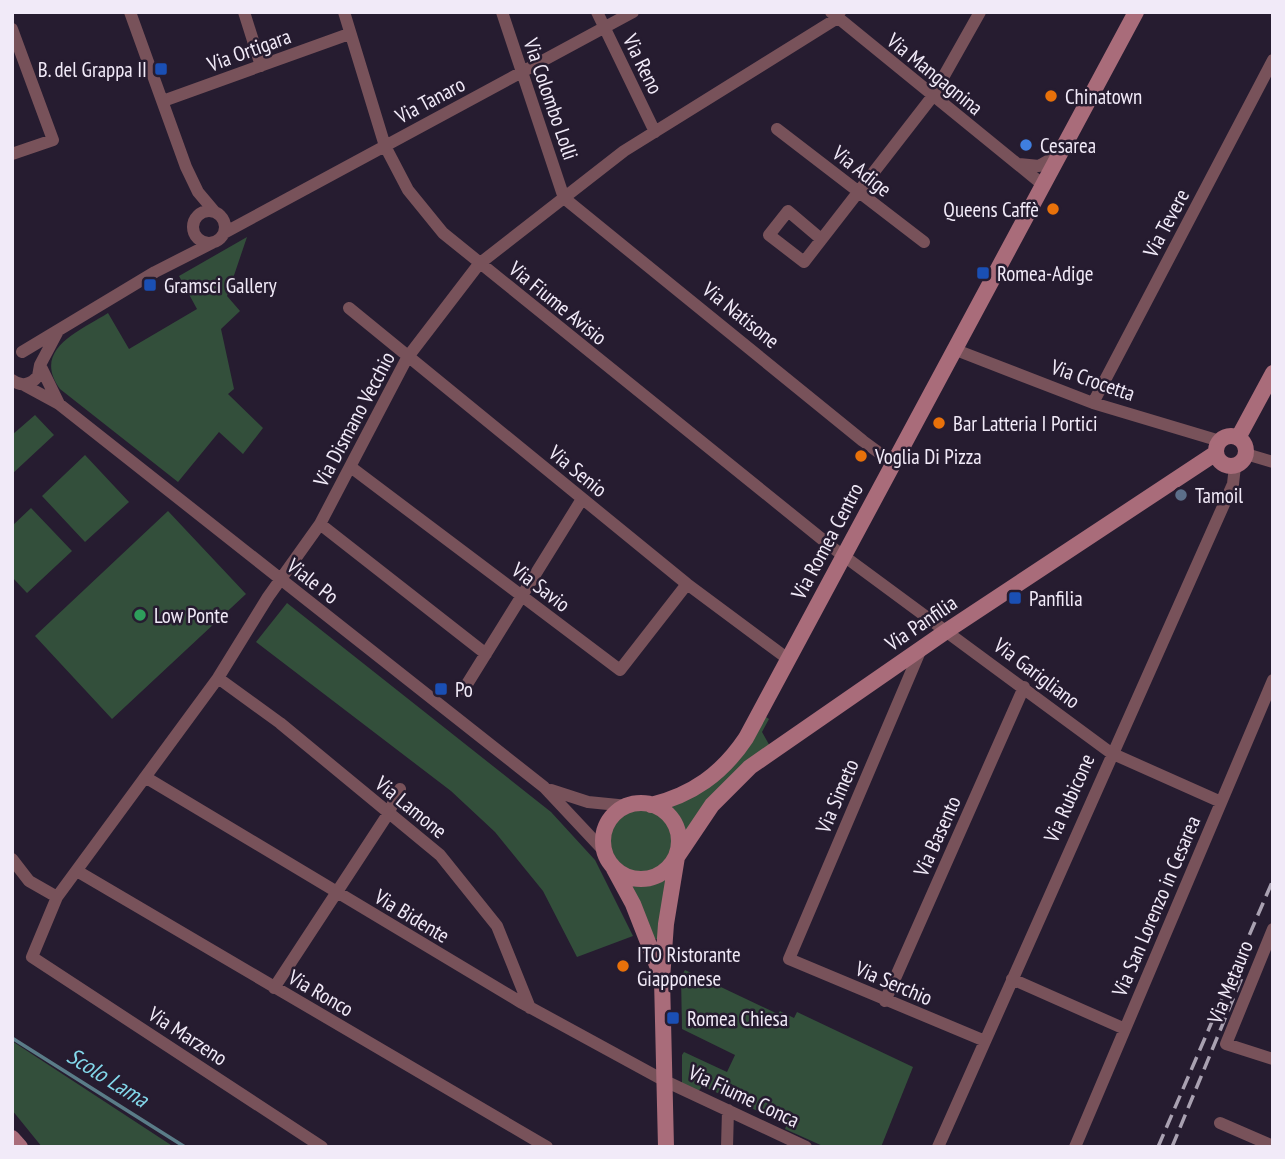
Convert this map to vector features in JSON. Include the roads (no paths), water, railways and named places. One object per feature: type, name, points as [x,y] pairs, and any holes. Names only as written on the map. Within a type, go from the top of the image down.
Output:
[{"type":"street","points":[[130,12],[186,167],[198,192],[224,223],[219,237],[203,242],[193,230]]},
{"type":"street","points":[[244,12],[261,66]]},
{"type":"street","name":"Via Fiume Avisio","points":[[344,12],[385,146],[408,190],[443,233],[842,554]]},
{"type":"street","name":"Via Colombo Lolli","points":[[502,12],[520,73],[564,198]]},
{"type":"street","name":"Via Reno","points":[[597,12],[655,132]]},
{"type":"street","name":"Via Tanaro","points":[[155,272],[244,220],[633,12]]},
{"type":"street","points":[[821,239],[932,97],[980,12]]},
{"type":"street","name":"Via Romea Centro","points":[[651,805],[691,792],[722,767],[746,738],[842,554],[957,350],[1046,177],[1136,12]]},
{"type":"street","name":"Via Mangagnina","points":[[836,14],[932,97],[1017,164],[1046,177]]},
{"type":"street","name":"Via Dismano Vecchio","points":[[33,957],[57,897],[218,678],[279,580],[320,524],[352,468],[407,358],[479,264],[624,151],[836,14]]},
{"type":"street","points":[[12,154],[53,140],[13,34]]},
{"type":"street","name":"Via Ortigara","points":[[163,101],[349,34]]},
{"type":"street","name":"Via Tevere","points":[[1093,403],[1273,60]]},
{"type":"street","name":"Via Adige","points":[[777,129],[924,242]]},
{"type":"street","points":[[1017,164],[1039,166],[1058,155]]},
{"type":"street","points":[[17,354],[155,272],[180,254],[193,230],[196,216],[186,167]]},
{"type":"street","name":"Via Natisone","points":[[564,198],[863,442],[893,463]]},
{"type":"street","points":[[196,216],[205,211],[233,220],[244,220]]},
{"type":"street","name":"Via Senio","points":[[349,308],[687,584],[788,659]]},
{"type":"street","points":[[15,382],[34,381],[58,331]]},
{"type":"street","name":"Via Crocetta","points":[[957,350],[1093,403],[1218,447]]},
{"type":"street","points":[[17,354],[35,356],[40,365]]},
{"type":"street","name":"Viale Po","points":[[40,365],[59,404]]},
{"type":"street","points":[[1238,438],[1273,373]]},
{"type":"street","name":"Viale Po","points":[[15,382],[59,404],[544,788],[604,851]]},
{"type":"street","points":[[1240,460],[1244,445],[1238,438],[1229,436],[1218,447],[1220,462],[1273,462]]},
{"type":"street","name":"Via Panfilia","points":[[677,858],[712,805],[750,768],[1218,447]]},
{"type":"street","name":"Via Rubicone","points":[[939,1147],[1111,753],[1233,484],[1240,460]]},
{"type":"street","name":"Via Savio","points":[[352,468],[620,670],[687,584]]},
{"type":"street","points":[[464,689],[582,499]]},
{"type":"street","points":[[320,524],[486,654]]},
{"type":"street","name":"Via Garigliano","points":[[842,554],[1111,753],[1221,802]]},
{"type":"street","name":"Via Simeto","points":[[789,959],[921,649]]},
{"type":"street","name":"Via Lamone","points":[[218,678],[280,723],[440,855],[497,926],[530,1008]]},
{"type":"street","name":"Via San Lorenzo in Cesarea","points":[[1075,1147],[1273,680]]},
{"type":"street","name":"Via Basento","points":[[885,1001],[1024,687]]},
{"type":"street","name":"Via Bidente","points":[[145,777],[530,1008],[664,1081]]},
{"type":"street","name":"Viale Po","points":[[544,788],[588,802],[628,806]]},
{"type":"street","points":[[274,988],[388,814],[400,789]]},
{"type":"street","points":[[662,979],[633,904],[604,851],[605,829],[610,819],[628,806],[651,805],[669,817],[675,826],[680,845],[666,924],[662,979],[666,1147]]},
{"type":"street","points":[[613,867],[623,874],[646,878],[669,868],[677,858]]},
{"type":"street","points":[[12,859],[29,881],[57,897]]},
{"type":"street","name":"Via Ronco","points":[[77,871],[547,1147]]},
{"type":"street","name":"Via Metauro","points":[[1273,929],[1226,1044],[1273,1059]]},
{"type":"street","name":"Via Marzeno","points":[[33,957],[321,1147]]},
{"type":"street","name":"Via Serchio","points":[[789,959],[985,1041]]},
{"type":"street","points":[[1012,979],[1125,1029]]},
{"type":"street","name":"Via Fiume Conca","points":[[664,1081],[806,1147]]},
{"type":"street","points":[[727,1147],[728,1110]]},
{"type":"street","points":[[1220,1123],[1273,1146]]},
{"type":"street","points":[[12,1138],[20,1147]]},
{"type":"waterway","name":"Scolo Lama","points":[[12,1038],[185,1147]]},
{"type":"railway","points":[[1158,1147],[1273,880]]},
{"type":"railway","points":[[1172,1147],[1243,975]]},
{"type":"place","name":"B. del Grappa II","points":[[161,69]]},
{"type":"place","name":"Chinatown","points":[[1051,96]]},
{"type":"place","name":"Cesarea","points":[[1026,145]]},
{"type":"place","name":"Queens Caffè","points":[[1053,209]]},
{"type":"place","name":"Romea-Adige","points":[[983,273]]},
{"type":"place","name":"Gramsci Gallery","points":[[150,285]]},
{"type":"place","name":"Bar Latteria I Portici","points":[[939,423]]},
{"type":"place","name":"Voglia Di Pizza","points":[[861,456]]},
{"type":"place","name":"Tamoil","points":[[1181,495]]},
{"type":"place","name":"Panfilia","points":[[1015,598]]},
{"type":"place","name":"Low Ponte","points":[[140,615]]},
{"type":"place","name":"Po","points":[[441,689]]},
{"type":"place","name":"ITO Ristorante Giapponese","points":[[623,966]]},
{"type":"place","name":"Romea Chiesa","points":[[673,1018]]}]
